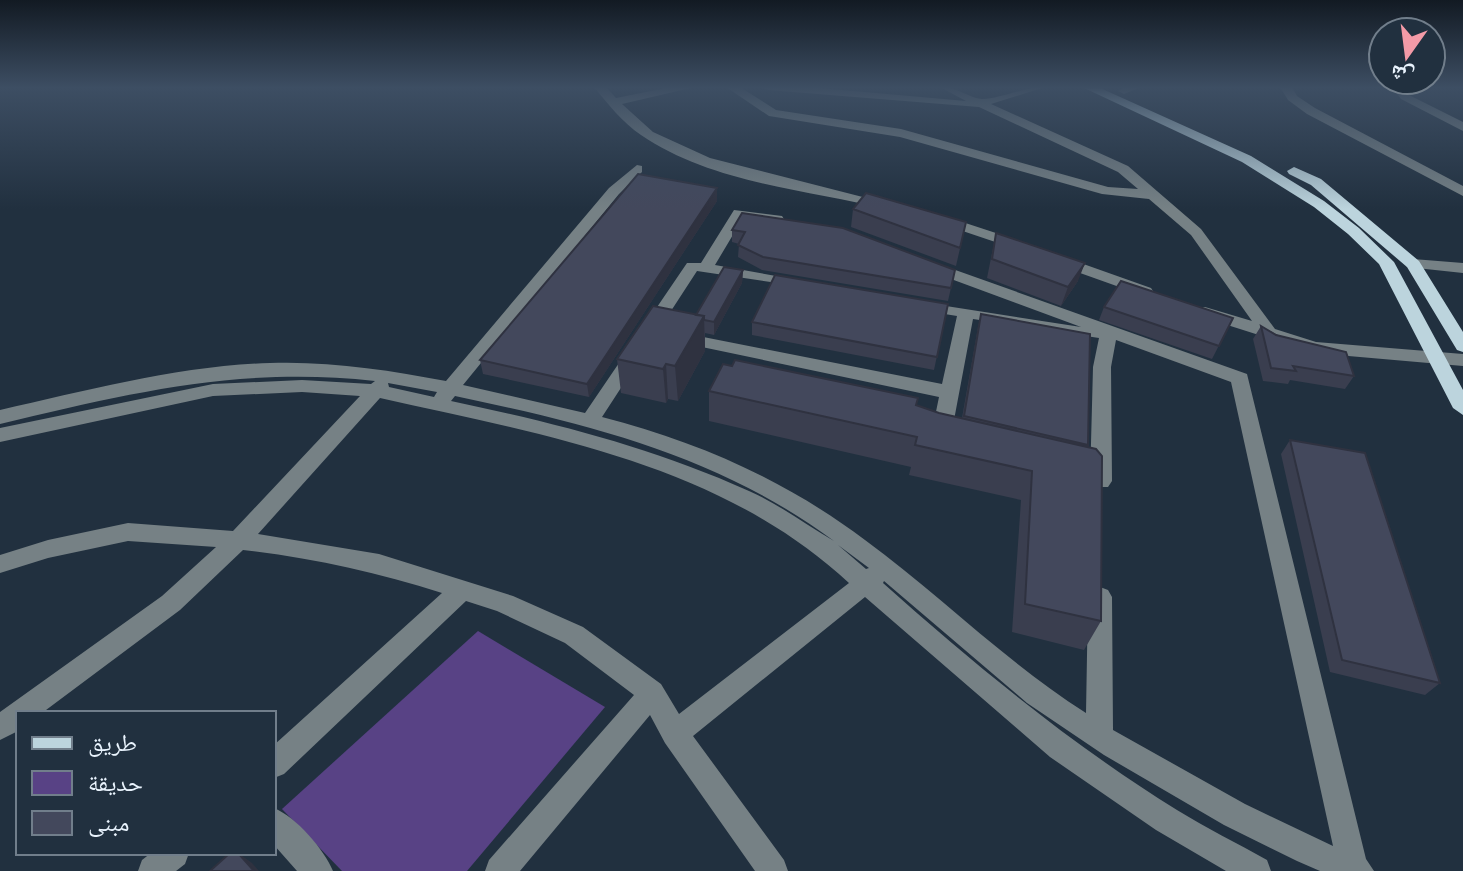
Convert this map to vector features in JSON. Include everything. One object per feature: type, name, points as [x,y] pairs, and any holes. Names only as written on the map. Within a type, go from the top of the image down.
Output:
[{"type":"main road","points":[[1185,128],[1224,144],[1297,185],[1386,262],[1463,408]]},
{"type":"main road","points":[[1211,128],[1316,182],[1413,264],[1463,346]]},
{"type":"street","points":[[642,128],[649,134],[714,164],[898,207]]},
{"type":"street","points":[[867,128],[901,133],[1107,191],[1155,195]]},
{"type":"street","points":[[1032,128],[1123,169],[1155,195],[1196,232],[1271,336]]},
{"type":"street","points":[[1342,128],[1463,192]]},
{"type":"street","points":[[445,396],[614,191],[637,169]]},
{"type":"street","points":[[705,268],[739,213],[787,221]]},
{"type":"street","points":[[924,214],[1155,294]]},
{"type":"street","points":[[906,257],[1240,378],[1356,871]]},
{"type":"street","points":[[1413,264],[1463,268]]},
{"type":"street","points":[[590,420],[647,330],[693,266],[812,286]]},
{"type":"street","points":[[904,302],[1087,333],[1109,333]]},
{"type":"street","points":[[1184,305],[1271,336],[1314,347],[1463,360]]},
{"type":"street","points":[[966,312],[939,435],[968,442]]},
{"type":"street","points":[[647,330],[948,392]]},
{"type":"street","points":[[1101,504],[1094,471],[1102,367],[1109,333]]},
{"type":"street","points":[[0,417],[108,392],[238,371],[312,369],[445,396],[590,420],[649,435],[728,465],[795,503],[1060,747],[1166,820],[1256,871]]},
{"type":"street","points":[[0,435],[213,390],[381,383]]},
{"type":"street","points":[[23,711],[171,603],[238,541],[381,383]]},
{"type":"street","points":[[445,396],[637,453],[745,498],[875,576],[1099,737],[1251,825],[1356,871]]},
{"type":"street","points":[[0,564],[48,549],[128,532],[238,541],[379,563],[504,603],[574,635],[652,693],[675,734],[773,871]]},
{"type":"street","points":[[1099,737],[1101,567]]},
{"type":"street","points":[[675,734],[875,576]]},
{"type":"street","points":[[276,762],[462,590]]},
{"type":"street","points":[[500,871],[652,693]]},
{"type":"street","points":[[276,825],[318,871]]},
{"type":"street","points":[[153,871],[172,855]]},
{"type":"green space","points":[[478,631],[605,707],[467,871],[342,871],[282,809]]},
{"type":"building","points":[[638,174],[717,188],[587,384],[480,360]]},
{"type":"building","points":[[866,193],[966,222],[960,248],[853,209]]},
{"type":"building","points":[[742,213],[843,228],[955,270],[951,288],[763,257],[738,245],[745,232],[732,230]]},
{"type":"building","points":[[996,233],[1085,263],[1068,287],[992,259]]},
{"type":"building","points":[[724,267],[743,270],[714,322],[704,320],[704,316],[696,315]]},
{"type":"building","points":[[775,275],[948,304],[937,357],[752,322]]},
{"type":"building","points":[[1121,281],[1233,318],[1219,346],[1104,307]]},
{"type":"building","points":[[653,306],[704,316],[675,366],[666,364],[663,369],[617,359]]},
{"type":"building","points":[[981,314],[1090,334],[1088,445],[964,416]]},
{"type":"building","points":[[1261,326],[1276,335],[1346,352],[1354,376],[1293,366],[1296,371],[1271,368]]},
{"type":"building","points":[[735,360],[918,398],[916,405],[939,413],[1096,449],[1102,456],[1101,621],[1025,604],[1032,471],[915,445],[917,437],[709,391],[723,364],[732,366]]},
{"type":"building","points":[[1290,440],[1365,453],[1440,683],[1342,660]]},
{"type":"building","points":[[228,855],[240,855],[254,871],[210,871]]}]
